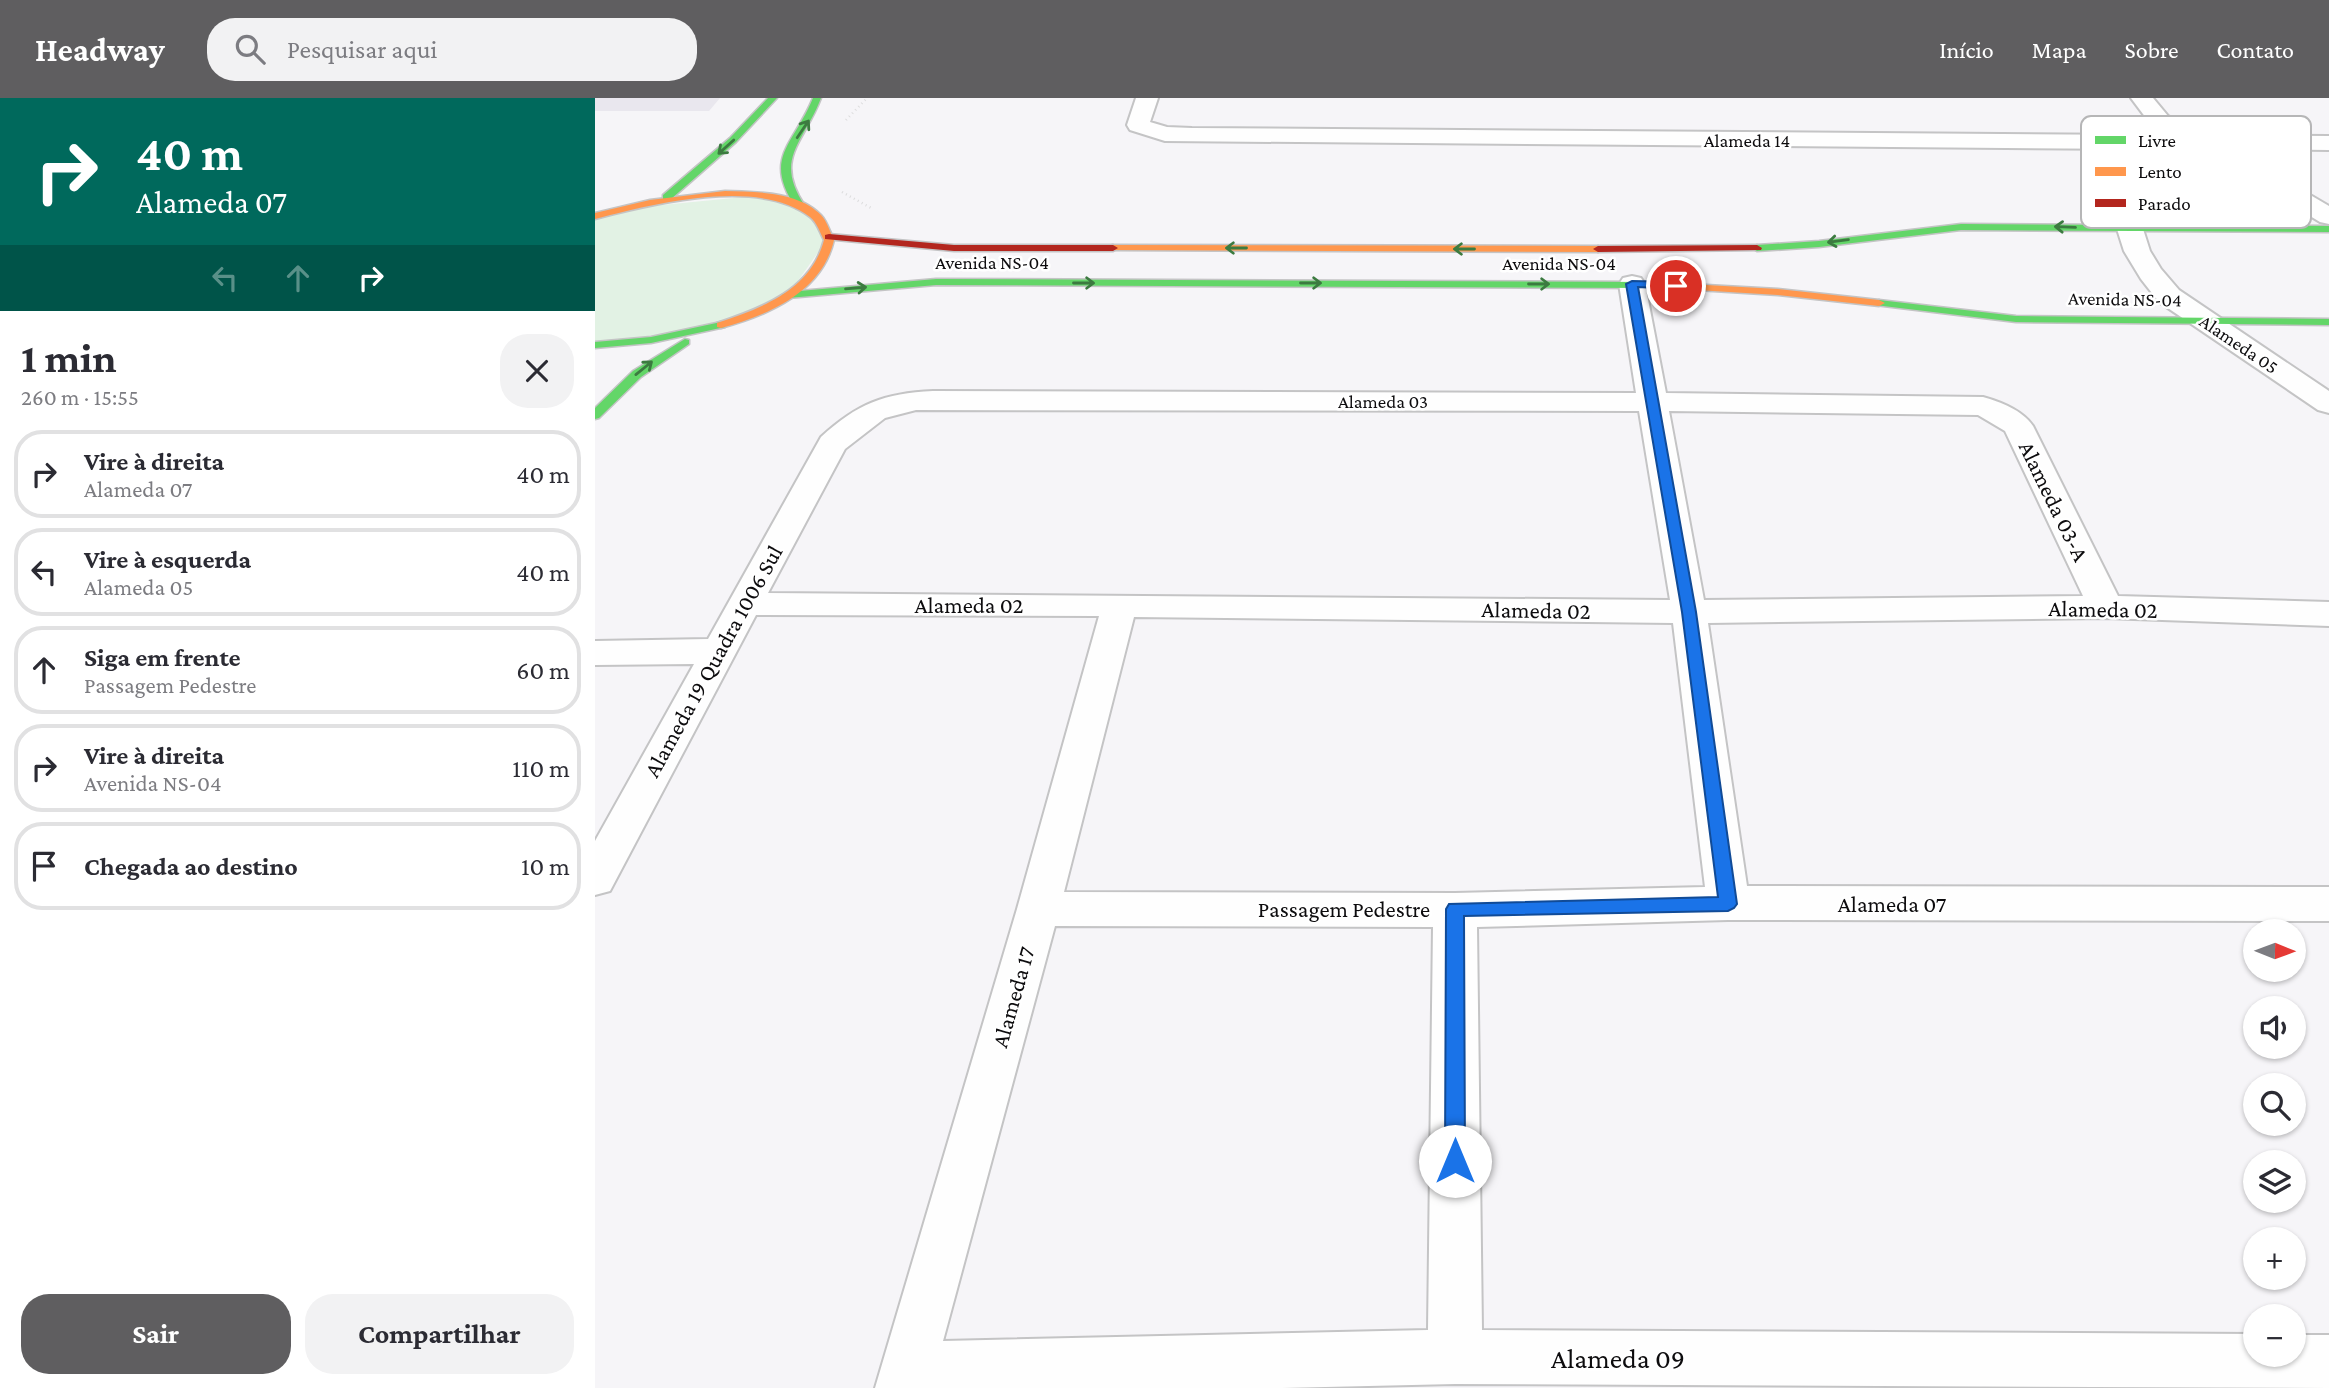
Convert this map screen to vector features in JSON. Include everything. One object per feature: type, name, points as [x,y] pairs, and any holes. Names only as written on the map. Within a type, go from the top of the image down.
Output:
[{"type":"street","points":[[667,197],[733,140],[773,98]]},
{"type":"street","points":[[800,206],[786,180],[788,162],[794,141],[815,111],[817,98]]},
{"type":"street","name":"Alameda 14","points":[[1147,98],[1138,125],[1165,134],[2081,132]]},
{"type":"street","points":[[2142,98],[2148,116]]},
{"type":"street","points":[[2311,143],[2329,143]]},
{"type":"street","points":[[595,216],[667,197],[718,192],[752,194],[800,206],[820,219],[829,237],[826,255],[813,275],[788,295],[751,315],[706,331],[649,342],[595,345]]},
{"type":"street","points":[[2311,206],[2329,217]]},
{"type":"street","name":"Avenida NS-04","points":[[829,237],[954,247],[1542,249],[1805,245],[1961,227],[2081,228]]},
{"type":"street","name":"Avenida NS-04","points":[[2093,228],[2329,229]]},
{"type":"street","name":"Alameda 05","points":[[2130,229],[2137,251],[2150,273],[2169,296],[2329,404]]},
{"type":"street","name":"Avenida NS-04","points":[[788,295],[936,282],[1632,284],[1778,292],[2016,320],[2329,322]]},
{"type":"street","points":[[1632,284],[1650,402],[1689,612],[1728,904]]},
{"type":"street","points":[[595,415],[618,388],[654,360],[706,331]]},
{"type":"street","name":"Alameda 03","points":[[832,444],[859,418],[885,405],[917,400],[1947,404]]},
{"type":"street","name":"Alameda 03-A","points":[[1947,404],[1983,406],[1999,412],[2018,426],[2106,607]]},
{"type":"street","name":"Alameda 19 Quadra 1006 Sul","points":[[595,879],[832,444]]},
{"type":"street","name":"Alameda 02","points":[[744,604],[1121,605],[1689,612],[2106,607],[2329,615]]},
{"type":"street","name":"Alameda 17","points":[[905,1379],[1121,605]]},
{"type":"street","points":[[595,653],[719,651]]},
{"type":"street","name":"Alameda 07","points":[[1455,909],[1728,904],[2329,904]]},
{"type":"street","name":"Passagem Pedestre","points":[[1038,909],[1455,909],[1479,1367]]},
{"type":"street","name":"Alameda 09","points":[[905,1379],[1479,1367],[2329,1362]]},
{"type":"path","points":[[842,125],[867,98]]},
{"type":"path","points":[[837,190],[876,211]]},
{"type":"shaded area","points":[[595,98],[720,98],[709,111],[595,111]]},
{"type":"green space","points":[[764,195],[800,206],[829,237],[788,295],[706,331],[595,345],[595,216],[611,210]]},
{"type":"traffic: fast","points":[[667,197],[733,140],[773,98]]},
{"type":"traffic: fast","points":[[800,206],[788,188],[785,170],[791,149],[817,98]]},
{"type":"traffic: fast","points":[[1757,248],[1819,244],[1961,227],[2081,228]]},
{"type":"traffic: fast","points":[[2145,228],[2329,229]]},
{"type":"traffic: fast","points":[[788,295],[936,282],[1652,285]]},
{"type":"traffic: fast","points":[[1879,303],[2016,319],[2329,322]]},
{"type":"traffic: fast","points":[[595,345],[651,340],[721,325]]},
{"type":"traffic: fast","points":[[595,415],[637,374],[685,342]]},
{"type":"traffic: slow","points":[[595,216],[650,203],[725,194],[761,195],[793,202],[817,217],[829,240],[825,257],[816,272],[788,296],[721,325]]},
{"type":"traffic: slow","points":[[1113,248],[1598,249]]},
{"type":"traffic: slow","points":[[1652,285],[1778,292],[1879,303]]},
{"type":"traffic: jam","points":[[829,237],[954,248],[1113,248]]},
{"type":"traffic: jam","points":[[1598,249],[1757,248]]},
{"type":"route","points":[[1455,1161],[1455,909],[1728,904],[1689,612],[1650,402],[1632,284],[1676,286]]}]
